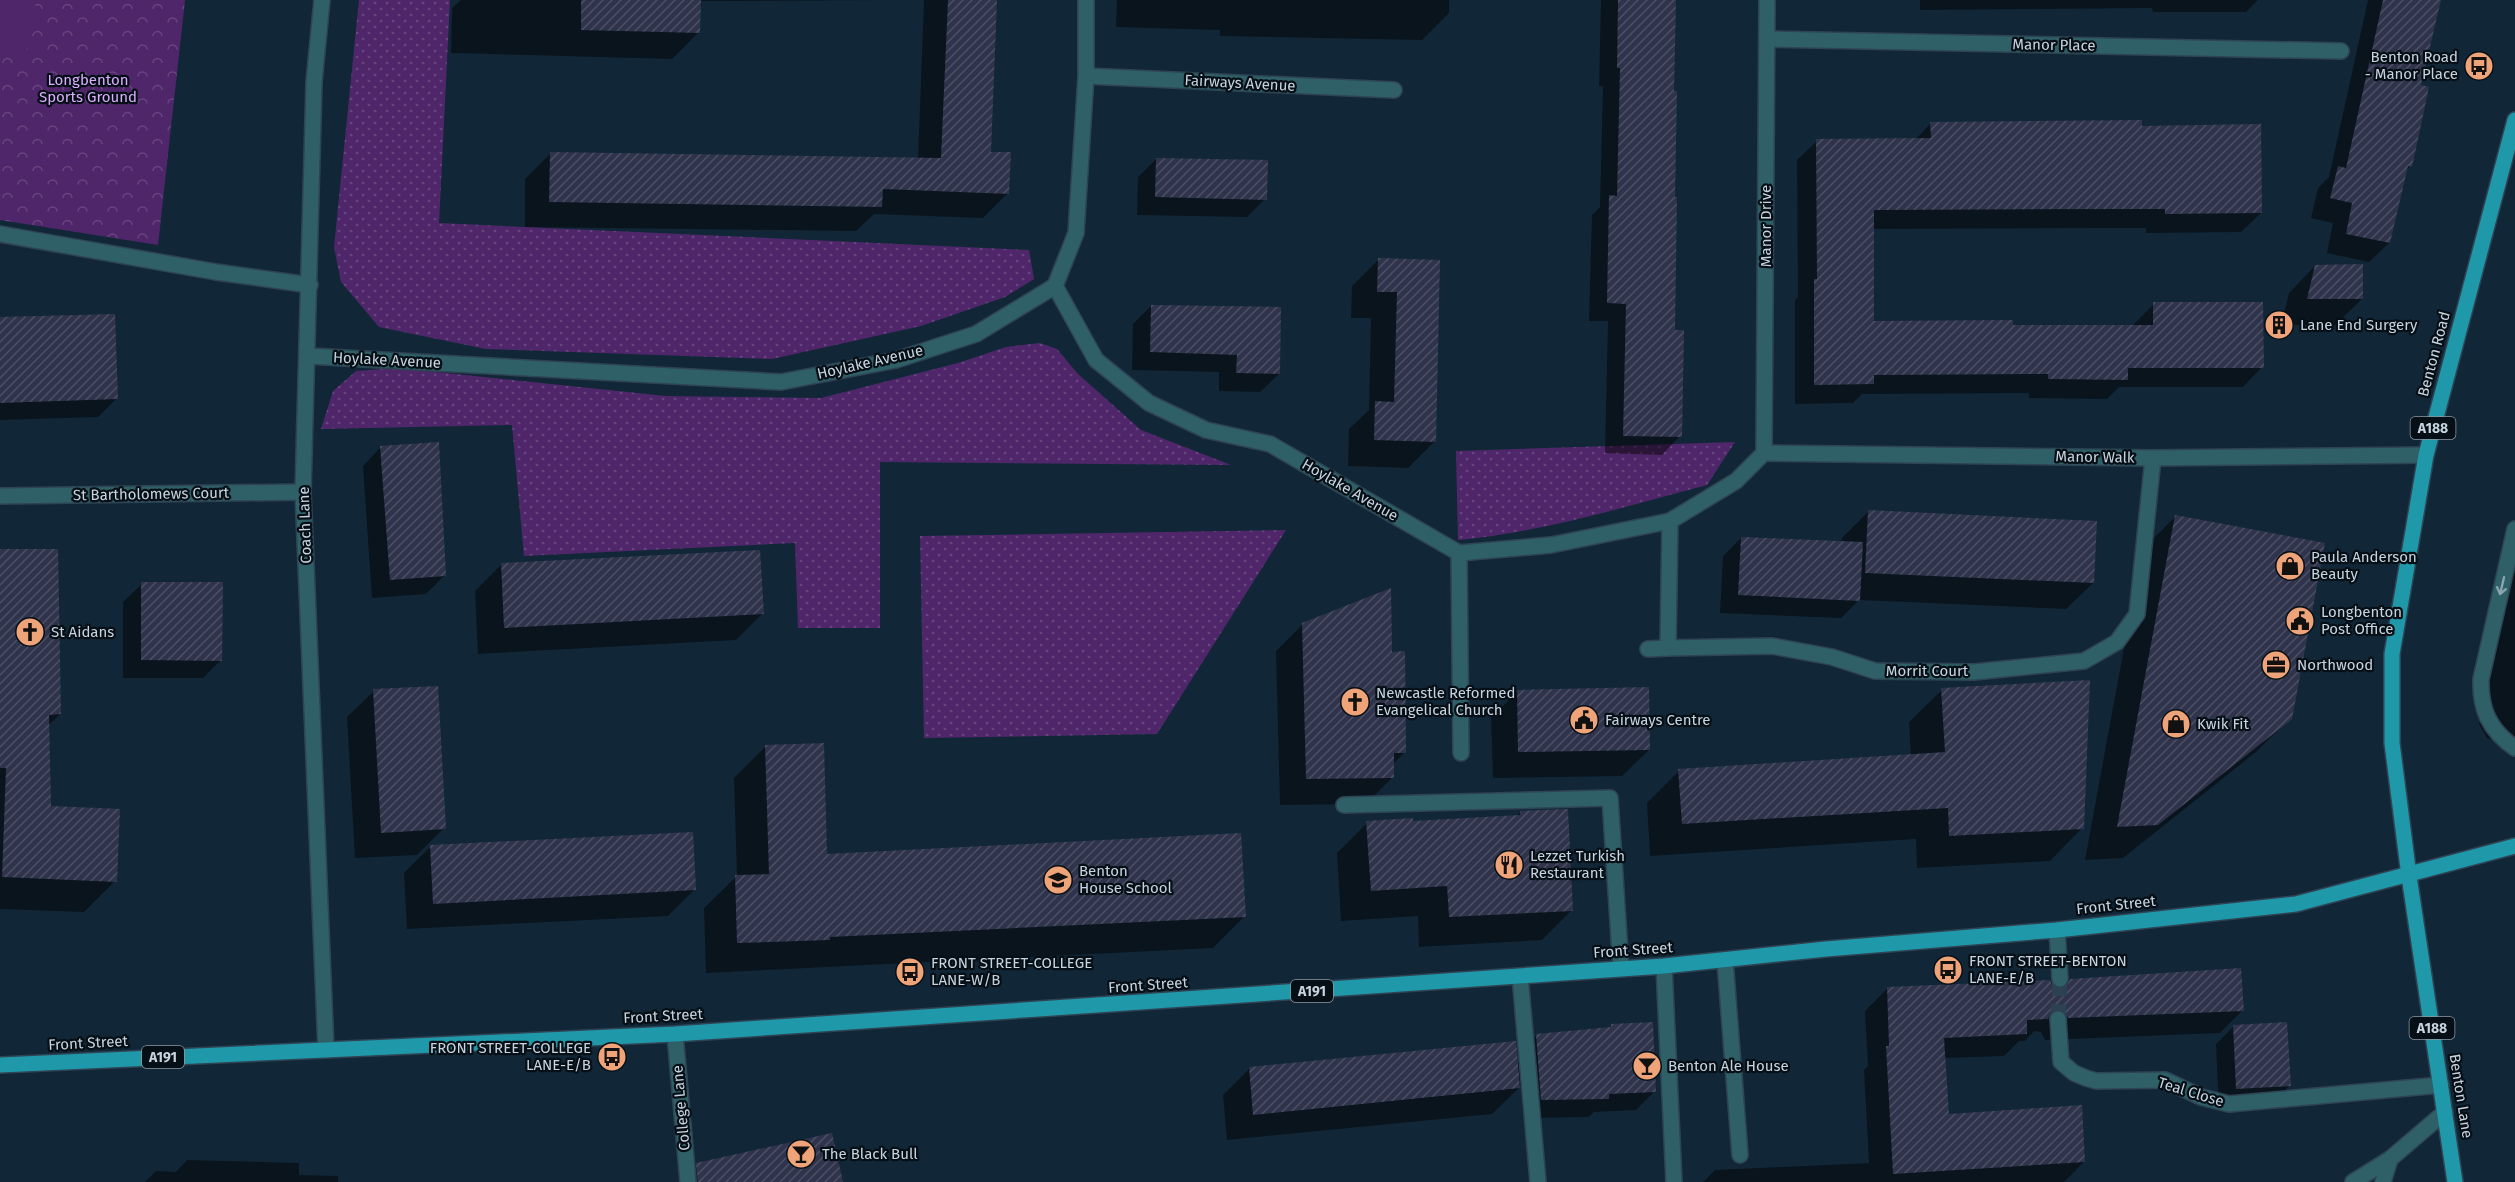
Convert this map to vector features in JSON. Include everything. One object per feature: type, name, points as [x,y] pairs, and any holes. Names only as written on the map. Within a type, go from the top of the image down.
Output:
[{"type":"main road","name":"Benton Road","points":[[2409,876],[2392,743],[2392,654],[2426,455],[2515,120]]},
{"type":"main road","name":"Front Street","points":[[0,1065],[675,1034],[1664,966],[2057,930],[2296,904],[2409,876],[2510,847]]},
{"type":"main road","name":"Benton Lane","points":[[2409,876],[2455,1182]]},
{"type":"street","name":"Coach Lane","points":[[322,0],[314,82],[303,492],[326,1050]]},
{"type":"street","points":[[1055,286],[1076,233],[1086,76],[1086,0]]},
{"type":"street","name":"Manor Drive","points":[[1764,453],[1767,0]]},
{"type":"street","name":"Manor Place","points":[[1767,39],[2341,51]]},
{"type":"street","name":"Fairways Avenue","points":[[1086,76],[1394,90]]},
{"type":"street","points":[[0,234],[216,273],[310,285]]},
{"type":"street","name":"Hoylake Avenue","points":[[308,356],[781,382],[896,360],[976,334],[1055,286],[1096,360],[1149,403],[1206,430],[1269,444],[1459,553]]},
{"type":"street","points":[[1461,753],[1459,553],[1551,545],[1670,521],[1736,481],[1764,453]]},
{"type":"street","name":"Manor Walk","points":[[1764,453],[2153,458],[2426,455]]},
{"type":"street","name":"Morrit Court","points":[[1648,649],[1772,646],[1832,657],[1875,671],[1974,672],[2084,661],[2117,642],[2137,614],[2153,458]]},
{"type":"street","name":"St Bartholomews Court","points":[[0,496],[303,492]]},
{"type":"street","points":[[1668,648],[1670,521]]},
{"type":"street","points":[[2515,529],[2481,679],[2480,699],[2489,722],[2515,748]]},
{"type":"street","points":[[1344,805],[1611,798],[1621,969]]},
{"type":"street","points":[[2057,930],[2060,979]]},
{"type":"street","points":[[1725,960],[1740,1155]]},
{"type":"street","points":[[1664,966],[1674,1182]]},
{"type":"street","points":[[1520,976],[1538,1182]]},
{"type":"street","name":"Teal Close","points":[[2058,1019],[2061,1062],[2074,1073],[2096,1081],[2165,1080],[2214,1102],[2229,1104],[2440,1085]]},
{"type":"street","name":"College Lane","points":[[675,1034],[688,1182]]},
{"type":"street","points":[[2353,1182],[2390,1159],[2445,1112]]},
{"type":"street","points":[[2384,1182],[2390,1159]]},
{"type":"green space","name":"Longbenton Sports Ground","points":[[0,0],[185,0],[158,245],[0,220]]},
{"type":"green space","points":[[0,0],[36,0],[26,53],[0,48]]},
{"type":"green space","points":[[359,0],[450,0],[439,223],[1029,250],[1034,279],[1005,297],[921,326],[772,359],[486,349],[379,327],[341,282],[334,247]]},
{"type":"green space","points":[[1040,343],[1057,349],[1078,374],[1141,430],[1231,465],[880,462],[880,628],[798,628],[795,543],[524,556],[512,425],[321,429],[333,391],[356,371],[398,368],[666,396],[821,398],[958,363],[1006,347]]},
{"type":"green space","points":[[1735,442],[1707,485],[1552,525],[1458,540],[1456,451]]},
{"type":"green space","points":[[1286,530],[1157,734],[924,738],[920,536]]},
{"type":"building","points":[[581,0],[701,0],[700,33],[581,30]]},
{"type":"building","points":[[948,0],[997,0],[991,152],[1011,152],[1009,194],[883,189],[882,207],[549,202],[550,152],[941,158]]},
{"type":"building","points":[[1618,0],[1676,0],[1675,330],[1684,330],[1682,437],[1623,436],[1626,304],[1607,303],[1609,195],[1617,196],[1620,68],[1617,68]]},
{"type":"building","points":[[2383,0],[2441,0],[2421,85],[2429,87],[2412,167],[2408,166],[2390,243],[2346,234],[2352,203],[2330,198],[2338,166],[2346,168]]},
{"type":"building","points":[[2142,120],[2142,126],[2261,124],[2262,213],[2165,214],[2165,209],[1874,210],[1874,321],[2013,320],[2013,325],[2153,325],[2153,302],[2263,302],[2264,368],[2128,368],[2128,380],[2048,379],[2048,374],[1874,375],[1874,384],[1814,385],[1814,279],[1817,279],[1816,139],[1931,138],[1930,122]]},
{"type":"building","points":[[1156,158],[1268,160],[1267,200],[1155,197]]},
{"type":"building","points":[[1378,258],[1440,260],[1436,442],[1374,440],[1375,401],[1394,402],[1397,292],[1377,292]]},
{"type":"building","points":[[2363,264],[2363,299],[2307,299],[2315,265]]},
{"type":"building","points":[[1151,305],[1281,307],[1280,374],[1236,373],[1237,355],[1150,352]]},
{"type":"building","points":[[115,314],[118,399],[0,403],[0,317]]},
{"type":"building","points":[[439,442],[446,576],[390,580],[380,446]]},
{"type":"building","points":[[1868,510],[2097,521],[2094,583],[1865,573]]},
{"type":"building","points":[[2175,515],[2325,543],[2292,719],[2158,825],[2117,827]]},
{"type":"building","points":[[1741,537],[1863,542],[1860,601],[1738,595]]},
{"type":"building","points":[[0,549],[58,549],[61,714],[49,715],[51,806],[120,809],[117,882],[2,877],[6,768],[0,768]]},
{"type":"building","points":[[760,550],[764,614],[504,628],[501,563]]},
{"type":"building","points":[[141,582],[223,582],[222,661],[141,660]]},
{"type":"building","name":"Newcastle Reformed Evangelical Church","points":[[1391,588],[1392,652],[1405,651],[1406,753],[1394,753],[1394,778],[1306,779],[1302,623]]},
{"type":"building","points":[[2090,680],[2084,829],[1949,836],[1948,808],[1682,824],[1678,769],[1945,752],[1941,688]]},
{"type":"building","points":[[438,686],[446,829],[381,833],[373,689]]},
{"type":"building","name":"Fairways Centre","points":[[1649,687],[1650,750],[1518,752],[1517,690]]},
{"type":"building","points":[[824,743],[827,854],[1241,833],[1246,917],[737,943],[735,875],[769,874],[765,745]]},
{"type":"building","name":"Lezzet Turkish Restaurant","points":[[1568,809],[1573,911],[1449,917],[1447,886],[1371,891],[1366,821],[1413,818],[1413,821],[1520,815],[1520,811]]},
{"type":"building","points":[[693,832],[696,890],[433,904],[430,845]]},
{"type":"building","points":[[2241,968],[2244,1011],[2068,1018],[2063,1011],[2057,1009],[2052,1011],[2048,1019],[2027,1020],[2027,1034],[1944,1038],[1949,1114],[2082,1105],[2085,1162],[1893,1174],[1886,1046],[1889,1046],[1887,987],[2050,980],[2052,985],[2060,989],[2066,987],[2070,979]]},
{"type":"building","points":[[1653,1022],[1656,1092],[1609,1094],[1609,1099],[1541,1100],[1536,1034],[1611,1027],[1611,1024]]},
{"type":"building","points":[[2287,1022],[2291,1086],[2236,1089],[2233,1025]]},
{"type":"building","points":[[1516,1041],[1520,1088],[1253,1115],[1249,1067]]},
{"type":"building","name":"The Black Bull","points":[[832,1133],[843,1182],[698,1182],[696,1163]]},
{"type":"tunnel","points":[[2058,1019],[2060,979]]},
{"type":"place","name":"Benton Road - Manor Place","points":[[2479,66]]},
{"type":"place","name":"Lane End Surgery","points":[[2279,325]]},
{"type":"place","name":"Paula Anderson Beauty","points":[[2290,566]]},
{"type":"place","name":"Longbenton Post Office","points":[[2300,621]]},
{"type":"place","name":"St Aidans","points":[[30,632]]},
{"type":"place","name":"Northwood","points":[[2276,665]]},
{"type":"place","name":"Newcastle Reformed Evangelical Church","points":[[1355,702]]},
{"type":"place","name":"Fairways Centre","points":[[1584,720]]},
{"type":"place","name":"Kwik Fit","points":[[2176,724]]},
{"type":"place","name":"Lezzet Turkish Restaurant","points":[[1509,865]]},
{"type":"place","name":"Benton House School","points":[[1058,880]]},
{"type":"place","name":"FRONT STREET-BENTON LANE-E/B","points":[[1948,970]]},
{"type":"place","name":"FRONT STREET-COLLEGE LANE-W/B","points":[[910,972]]},
{"type":"place","name":"FRONT STREET-COLLEGE LANE-E/B","points":[[612,1057]]},
{"type":"place","name":"Benton Ale House","points":[[1647,1066]]},
{"type":"place","name":"The Black Bull","points":[[801,1154]]}]
